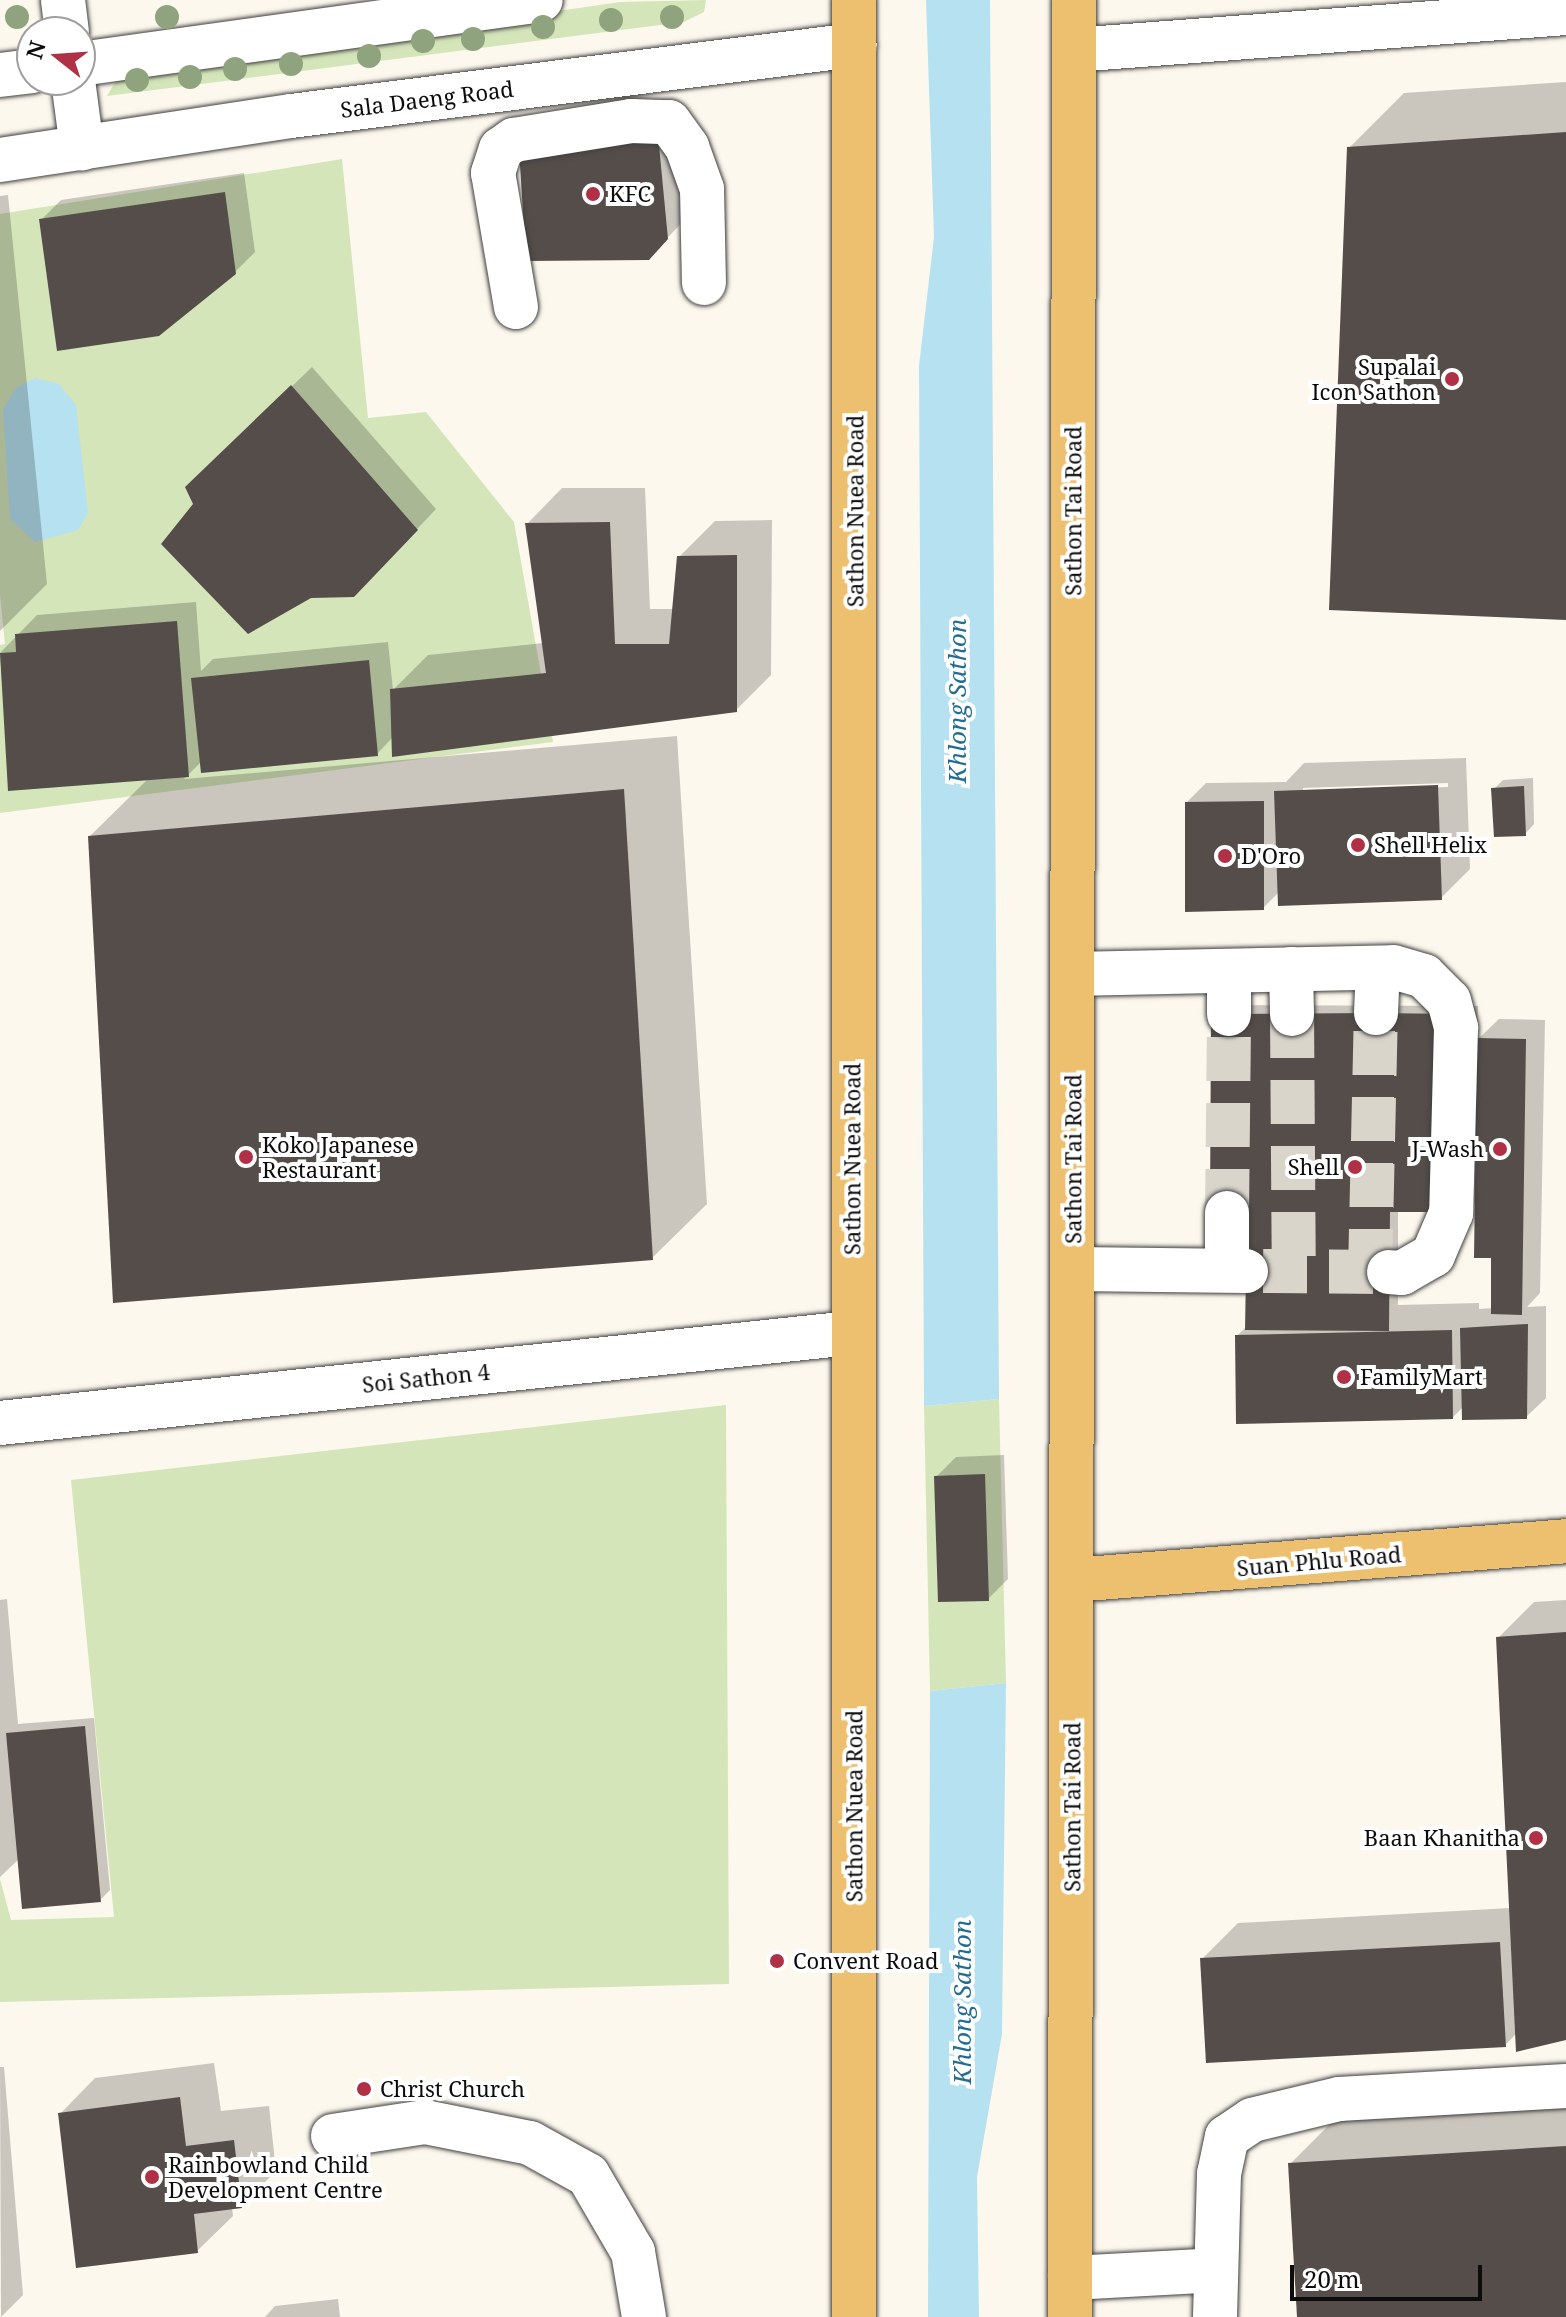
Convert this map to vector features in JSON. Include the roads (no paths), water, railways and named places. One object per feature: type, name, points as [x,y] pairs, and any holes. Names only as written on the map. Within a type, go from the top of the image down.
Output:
[{"type":"main road","name":"Sathon Nuea Road","points":[[854,0],[851,1333],[854,2317]]},
{"type":"main road","name":"Sathon Tai Road","points":[[1070,2298],[1074,0]]},
{"type":"main road","name":"Suan Phlu Road","points":[[1073,1580],[1566,1541]]},
{"type":"street","points":[[96,62],[541,0]]},
{"type":"street","points":[[1074,50],[1566,13]]},
{"type":"street","name":"Sala Daeng Road","points":[[0,160],[291,116],[855,45]]},
{"type":"street","points":[[75,96],[82,148]]},
{"type":"street","points":[[516,307],[493,173],[501,149],[514,140],[631,121],[669,122],[687,147],[702,189],[704,283]]},
{"type":"street","points":[[1072,974],[1378,968],[1424,976],[1449,1001],[1456,1028],[1451,1213],[1433,1255],[1402,1273],[1389,1272]]},
{"type":"street","points":[[1376,1013],[1378,968]]},
{"type":"street","points":[[1291,969],[1292,1014]]},
{"type":"street","points":[[1229,971],[1229,1014]]},
{"type":"street","points":[[1073,1269],[1236,1270],[1227,1213]]},
{"type":"street","name":"Soi Sathon 4","points":[[0,1423],[851,1333]]},
{"type":"street","points":[[1215,2317],[1219,2174],[1227,2137],[1252,2120],[1339,2099],[1566,2086]]},
{"type":"street","points":[[333,2136],[425,2122],[530,2143],[588,2175],[633,2252],[644,2317]]},
{"type":"street","points":[[1070,2298],[1216,2270]]},
{"type":"water","name":"Khlong Sathon","points":[[926,0],[990,0],[999,1399],[924,1406],[919,366],[934,237]]},
{"type":"water","points":[[35,378],[59,384],[76,405],[88,513],[78,530],[35,542],[10,519],[3,409],[16,388]]},
{"type":"water","name":"Khlong Sathon","points":[[1006,1683],[1002,2034],[977,2177],[979,2317],[928,2317],[930,1691]]},
{"type":"tunnel","points":[[1370,1273],[1376,1013]]},
{"type":"tunnel","points":[[1227,1213],[1229,1014]]},
{"type":"tunnel","points":[[1292,1014],[1294,1271]]},
{"type":"tunnel","points":[[1263,1271],[1389,1272]]},
{"type":"place","name":"KFC","points":[[593,194]]},
{"type":"place","name":"Supalai Icon Sathon","points":[[1452,379]]},
{"type":"place","name":"Shell Helix","points":[[1358,845]]},
{"type":"place","name":"D'Oro","points":[[1225,856]]},
{"type":"place","name":"J-Wash","points":[[1500,1149]]},
{"type":"place","name":"Koko Japanese Restaurant","points":[[246,1157]]},
{"type":"place","name":"Shell","points":[[1355,1167]]},
{"type":"place","name":"FamilyMart","points":[[1344,1377]]},
{"type":"place","name":"Baan Khanitha","points":[[1536,1838]]},
{"type":"place","name":"Convent Road","points":[[777,1961]]},
{"type":"place","name":"Christ Church","points":[[364,2089]]},
{"type":"place","name":"Rainbowland Child Development Centre","points":[[152,2177]]}]
